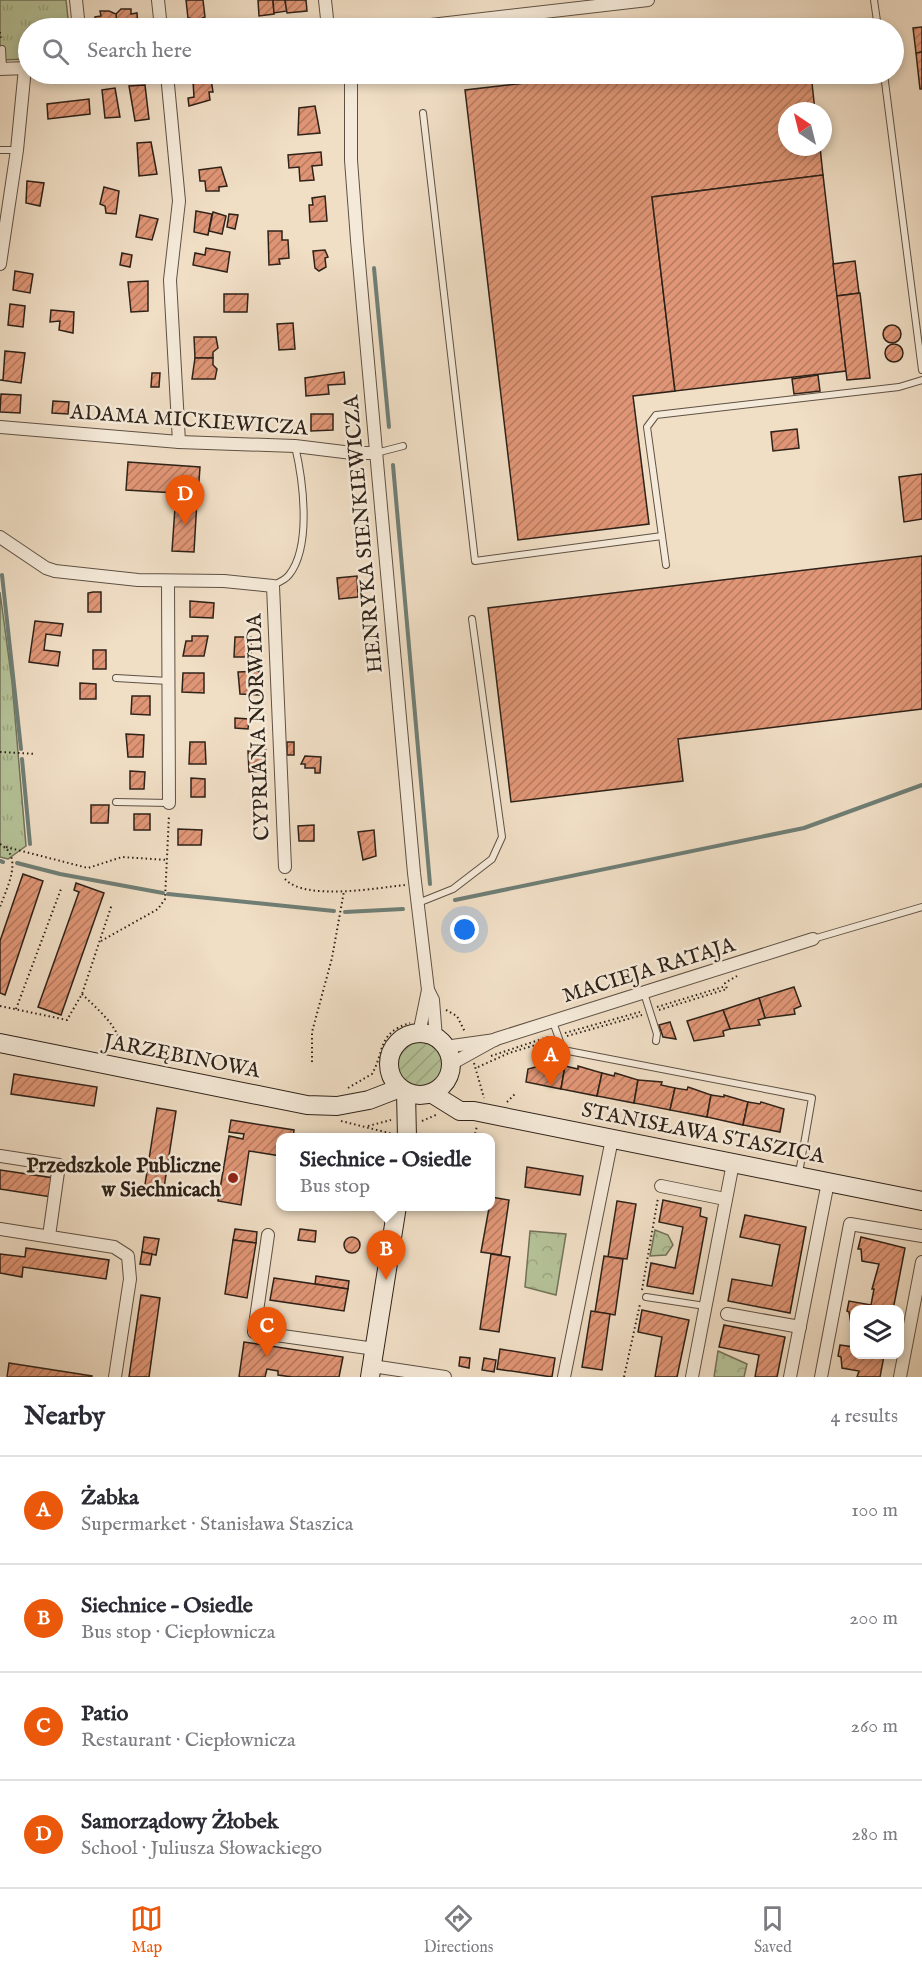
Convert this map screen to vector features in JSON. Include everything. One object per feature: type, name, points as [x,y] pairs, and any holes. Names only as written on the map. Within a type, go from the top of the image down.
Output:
[{"type":"street","points":[[76,0],[78,18]]},
{"type":"street","points":[[158,0],[160,18]]},
{"type":"street","points":[[325,0],[327,18]]},
{"type":"street","points":[[538,0],[539,13]]},
{"type":"street","points":[[494,18],[648,0]]},
{"type":"street","points":[[2,69],[18,68]]},
{"type":"street","points":[[0,264],[25,84]]},
{"type":"street","points":[[168,84],[179,201],[170,280],[179,442]]},
{"type":"street","name":"HENRYKA SIENKIEWICZA","points":[[351,84],[351,160],[415,884],[428,990],[428,1034]]},
{"type":"street","name":"ADAMA MICKIEWICZA","points":[[0,427],[179,442],[295,446],[352,453],[376,453]]},
{"type":"street","points":[[0,537],[55,571],[168,581],[224,581],[273,586]]},
{"type":"street","points":[[168,581],[169,803]]},
{"type":"street","name":"CYPRIANA NORWIDA","points":[[273,586],[285,867]]},
{"type":"street","name":"MACIEJA RATAJA","points":[[448,1072],[496,1040],[813,939]]},
{"type":"street","points":[[407,1133],[410,1089],[389,1066],[394,1048],[401,1040],[428,1034],[448,1072],[481,1116]]},
{"type":"street","name":"MACIEJA RATAJA","points":[[428,1034],[496,1040]]},
{"type":"street","name":"JARZĘBINOWA","points":[[0,1043],[308,1105],[337,1106],[410,1089]]},
{"type":"street","points":[[410,1089],[448,1072]]},
{"type":"street","name":"STANISŁAWA STASZICA","points":[[410,1089],[460,1111],[481,1116],[612,1139],[922,1201]]},
{"type":"street","points":[[564,1377],[612,1139]]},
{"type":"street","points":[[0,1156],[59,1165],[49,1236]]},
{"type":"street","points":[[692,1377],[733,1163]]},
{"type":"street","points":[[790,1377],[828,1182]]},
{"type":"street","points":[[661,1186],[725,1199]]},
{"type":"street","points":[[372,1364],[396,1211]]},
{"type":"street","points":[[821,1377],[850,1224],[922,1236]]},
{"type":"street","points":[[0,1229],[114,1247],[128,1256],[130,1279],[115,1377]]},
{"type":"street","points":[[268,1235],[254,1332],[372,1364],[445,1377]]},
{"type":"street","points":[[900,1377],[922,1262]]},
{"type":"street","points":[[727,1314],[800,1327]]},
{"type":"lane","points":[[874,0],[877,18]]},
{"type":"lane","points":[[2,49],[2,69]]},
{"type":"lane","points":[[885,84],[922,370]]},
{"type":"lane","points":[[423,112],[475,561],[662,536]]},
{"type":"lane","points":[[0,150],[17,150]]},
{"type":"lane","points":[[666,565],[647,427],[656,415],[899,387],[922,380]]},
{"type":"lane","points":[[273,586],[287,578],[298,560],[304,505],[295,446]]},
{"type":"lane","points":[[376,453],[404,446]]},
{"type":"lane","points":[[417,903],[453,889],[492,858],[502,837],[472,619]]},
{"type":"lane","points":[[116,678],[168,681]]},
{"type":"lane","points":[[116,802],[169,803]]},
{"type":"lane","points":[[813,939],[922,906]]},
{"type":"lane","points":[[644,993],[656,1041]]},
{"type":"lane","points":[[553,1022],[562,1050],[812,1098],[798,1177]]},
{"type":"lane","points":[[646,1297],[705,1306]]},
{"type":"path","points":[[0,752],[36,754]]},
{"type":"path","points":[[101,941],[158,909],[165,899],[169,803]]},
{"type":"path","points":[[0,844],[88,868],[122,857],[167,860]]},
{"type":"path","points":[[0,907],[13,867],[11,855],[6,847]]},
{"type":"path","points":[[285,867],[285,880],[292,885],[321,891],[415,884]]},
{"type":"path","points":[[16,1009],[61,889]]},
{"type":"path","points":[[312,1062],[312,1032],[332,958],[344,891]]},
{"type":"path","points":[[0,1006],[67,1020],[82,994],[112,904]]},
{"type":"path","points":[[82,994],[108,1020],[122,1045],[117,1067]]},
{"type":"path","points":[[439,1010],[457,1016],[467,1039]]},
{"type":"path","points":[[338,1091],[357,1084],[372,1074],[383,1041],[392,1031],[428,1034]]},
{"type":"path","points":[[475,1064],[553,1037],[478,1067]]},
{"type":"path","points":[[473,1058],[481,1116],[475,1133]]},
{"type":"path","points":[[368,1126],[399,1118]]},
{"type":"path","points":[[624,1377],[661,1186]]},
{"type":"green space","points":[[0,0],[66,0],[68,18],[18,18],[18,59],[0,60]]},
{"type":"green space","points":[[0,592],[12,682],[26,846],[8,859],[0,857]]},
{"type":"green space","points":[[420,1041],[436,1048],[443,1064],[436,1080],[420,1087],[404,1080],[397,1064],[404,1048]]},
{"type":"green space","points":[[655,1230],[668,1235],[673,1245],[666,1255],[650,1256]]},
{"type":"green space","points":[[530,1231],[566,1234],[556,1295],[525,1287]]},
{"type":"green space","points":[[718,1351],[747,1364],[744,1377],[714,1377]]},
{"type":"building","points":[[186,0],[203,0],[205,17],[188,18]]},
{"type":"building","points":[[258,0],[273,0],[274,14],[259,16]]},
{"type":"building","points":[[273,0],[285,0],[287,11],[274,13]]},
{"type":"building","points":[[285,0],[306,0],[307,11],[287,13]]},
{"type":"building","points":[[121,9],[131,9],[131,14],[137,13],[137,18],[116,18],[116,14]]},
{"type":"building","points":[[100,11],[109,11],[116,14],[116,18],[95,18],[101,16]]},
{"type":"building","points":[[922,27],[922,52],[916,53],[913,28]]},
{"type":"building","points":[[922,52],[922,89],[920,89],[916,53]]},
{"type":"building","points":[[193,84],[212,84],[213,92],[209,92],[210,100],[189,106],[188,98],[194,97]]},
{"type":"building","points":[[518,84],[812,84],[814,102],[778,102],[778,156],[821,156],[823,175],[652,197],[675,391],[633,396],[649,524],[518,540],[465,90]]},
{"type":"building","points":[[145,85],[149,119],[135,121],[129,86]]},
{"type":"building","points":[[115,88],[120,117],[105,118],[102,90]]},
{"type":"building","points":[[89,99],[90,114],[48,119],[47,104]]},
{"type":"building","points":[[315,106],[320,133],[298,135],[299,108]]},
{"type":"building","points":[[151,142],[157,174],[139,176],[137,143]]},
{"type":"building","points":[[321,152],[322,165],[312,166],[314,180],[300,181],[299,167],[289,168],[288,155]]},
{"type":"building","points":[[221,167],[227,186],[219,187],[219,191],[206,191],[205,181],[200,181],[199,170]]},
{"type":"building","points":[[823,175],[846,371],[675,391],[652,197]]},
{"type":"building","points":[[27,181],[44,183],[40,206],[26,203]]},
{"type":"building","points":[[104,187],[119,191],[116,214],[106,213],[105,206],[100,204]]},
{"type":"building","points":[[325,196],[327,221],[310,222],[309,205],[313,205],[312,198]]},
{"type":"building","points":[[196,211],[212,214],[208,235],[194,232]]},
{"type":"building","points":[[213,212],[226,216],[222,234],[209,231]]},
{"type":"building","points":[[229,214],[238,215],[235,229],[227,227]]},
{"type":"building","points":[[140,215],[158,219],[152,240],[136,237]]},
{"type":"building","points":[[268,231],[282,231],[282,240],[288,240],[289,258],[279,259],[280,264],[269,265]]},
{"type":"building","points":[[206,248],[230,252],[227,272],[193,265],[195,253],[205,255]]},
{"type":"building","points":[[325,250],[328,257],[325,258],[326,267],[319,271],[315,268],[313,251]]},
{"type":"building","points":[[122,253],[132,255],[130,267],[120,265]]},
{"type":"building","points":[[855,261],[859,293],[837,296],[833,264]]},
{"type":"building","points":[[15,271],[33,274],[30,293],[13,290]]},
{"type":"building","points":[[148,281],[148,311],[131,312],[128,282]]},
{"type":"building","points":[[860,293],[870,378],[847,380],[837,296]]},
{"type":"building","points":[[224,294],[248,294],[247,312],[224,312]]},
{"type":"building","points":[[10,304],[25,306],[23,327],[8,325]]},
{"type":"building","points":[[51,310],[74,312],[73,333],[59,330],[60,321],[50,322]]},
{"type":"building","points":[[293,323],[295,349],[279,350],[277,324]]},
{"type":"building","points":[[888,325],[896,325],[901,330],[899,341],[888,343],[883,338],[883,330]]},
{"type":"building","points":[[194,337],[216,337],[218,348],[213,352],[213,358],[195,358]]},
{"type":"building","points":[[890,344],[898,344],[903,349],[901,360],[890,362],[885,357],[885,349]]},
{"type":"building","points":[[5,351],[25,353],[21,383],[0,380],[3,380]]},
{"type":"building","points":[[195,358],[213,358],[213,365],[217,369],[215,379],[192,379]]},
{"type":"building","points":[[344,372],[345,384],[328,385],[329,394],[306,396],[305,378]]},
{"type":"building","points":[[152,373],[160,373],[159,387],[151,387]]},
{"type":"building","points":[[818,375],[820,391],[794,394],[792,379]]},
{"type":"building","points":[[1,394],[21,395],[20,413],[0,412]]},
{"type":"building","points":[[53,401],[69,402],[68,414],[52,413]]},
{"type":"building","points":[[311,414],[333,414],[333,430],[311,431]]},
{"type":"building","points":[[797,429],[799,448],[773,451],[771,432]]},
{"type":"building","points":[[128,462],[200,467],[198,495],[187,494],[186,499],[197,500],[194,552],[172,551],[176,493],[126,490]]},
{"type":"building","points":[[922,474],[922,519],[904,522],[899,477]]},
{"type":"building","points":[[922,556],[922,709],[678,739],[683,781],[511,802],[488,608]]},
{"type":"building","points":[[357,576],[358,597],[339,599],[337,578]]},
{"type":"building","points":[[101,592],[101,612],[88,612],[88,593]]},
{"type":"building","points":[[190,601],[214,603],[213,618],[190,617]]},
{"type":"building","points":[[35,621],[63,624],[61,636],[46,634],[44,650],[60,652],[58,666],[29,662]]},
{"type":"building","points":[[192,636],[208,636],[204,656],[183,656],[186,641],[192,641]]},
{"type":"building","points":[[235,637],[251,637],[251,657],[234,657]]},
{"type":"building","points":[[93,650],[106,650],[106,669],[93,669]]},
{"type":"building","points":[[262,671],[259,672],[260,695],[240,694],[238,672]]},
{"type":"building","points":[[183,673],[204,673],[204,693],[182,692]]},
{"type":"building","points":[[80,683],[96,684],[96,699],[80,699]]},
{"type":"building","points":[[132,696],[150,696],[150,715],[131,714]]},
{"type":"building","points":[[235,718],[249,719],[248,729],[235,728]]},
{"type":"building","points":[[126,734],[144,735],[143,757],[128,757]]},
{"type":"building","points":[[190,742],[205,742],[206,764],[189,764]]},
{"type":"building","points":[[287,742],[294,742],[294,755],[287,755]]},
{"type":"building","points":[[266,750],[266,771],[249,772],[248,751]]},
{"type":"building","points":[[305,756],[321,757],[320,773],[315,773],[315,768],[305,768],[305,764],[301,764]]},
{"type":"building","points":[[130,771],[145,772],[144,789],[130,789]]},
{"type":"building","points":[[191,778],[205,779],[205,797],[191,797]]},
{"type":"building","points":[[91,805],[109,805],[108,823],[91,823]]},
{"type":"building","points":[[134,814],[150,814],[150,830],[134,830]]},
{"type":"building","points":[[314,825],[314,841],[299,841],[298,826]]},
{"type":"building","points":[[178,829],[202,830],[201,845],[178,845]]},
{"type":"building","points":[[374,830],[376,856],[363,860],[358,832]]},
{"type":"building","points":[[23,874],[43,881],[5,995],[0,993],[0,941]]},
{"type":"building","points":[[76,883],[104,893],[61,1015],[38,1007],[79,892],[74,890]]},
{"type":"building","points":[[794,987],[801,1006],[794,1009],[795,1014],[765,1018],[759,998]]},
{"type":"building","points":[[759,998],[765,1018],[758,1020],[760,1025],[730,1029],[723,1010]]},
{"type":"building","points":[[723,1010],[730,1029],[723,1031],[724,1036],[694,1041],[687,1021]]},
{"type":"building","points":[[670,1022],[676,1039],[663,1037],[659,1025]]},
{"type":"building","points":[[550,1063],[565,1066],[561,1089],[526,1082],[528,1069]]},
{"type":"building","points":[[565,1066],[578,1069],[578,1066],[602,1073],[597,1096],[561,1089]]},
{"type":"building","points":[[602,1073],[614,1076],[615,1073],[638,1080],[634,1103],[597,1096]]},
{"type":"building","points":[[14,1074],[97,1087],[94,1106],[11,1094]]},
{"type":"building","points":[[638,1080],[662,1082],[661,1085],[675,1088],[670,1110],[634,1103]]},
{"type":"building","points":[[688,1087],[711,1095],[707,1117],[670,1110],[675,1088],[687,1090]]},
{"type":"building","points":[[711,1095],[724,1097],[724,1095],[748,1102],[743,1125],[707,1117]]},
{"type":"building","points":[[748,1102],[760,1104],[761,1102],[784,1109],[780,1132],[743,1125]]},
{"type":"building","points":[[157,1108],[176,1111],[163,1194],[144,1191]]},
{"type":"building","name":"Przedszkole Publiczne w Siechnicach","points":[[231,1120],[294,1130],[294,1133],[276,1133],[276,1155],[249,1151],[241,1205],[218,1201],[229,1136],[243,1139],[244,1134],[229,1132]]},
{"type":"building","points":[[527,1167],[583,1176],[580,1195],[525,1187]]},
{"type":"building","points":[[0,1170],[54,1178],[51,1197],[0,1189]]},
{"type":"building","points":[[495,1198],[509,1200],[501,1255],[481,1252],[488,1211],[495,1211]]},
{"type":"building","points":[[663,1200],[701,1208],[700,1216],[707,1218],[693,1294],[647,1286],[651,1263],[675,1268],[683,1227],[659,1222]]},
{"type":"building","points":[[617,1201],[636,1204],[627,1259],[608,1257]]},
{"type":"building","points":[[745,1215],[806,1227],[790,1313],[728,1301],[732,1279],[772,1286],[780,1245],[740,1237]]},
{"type":"building","points":[[235,1229],[257,1232],[256,1243],[233,1240]]},
{"type":"building","points":[[300,1229],[316,1231],[315,1242],[298,1240]]},
{"type":"building","points":[[144,1237],[159,1239],[156,1255],[142,1252]]},
{"type":"building","points":[[352,1237],[358,1239],[360,1245],[358,1251],[352,1253],[346,1251],[344,1245],[346,1239]]},
{"type":"building","points":[[861,1237],[905,1248],[894,1305],[871,1305],[874,1289],[872,1289],[879,1264],[862,1261],[861,1249],[858,1249]]},
{"type":"building","points":[[233,1240],[256,1243],[247,1298],[225,1294]]},
{"type":"building","points":[[26,1248],[109,1260],[106,1279],[23,1267],[22,1277],[0,1273],[0,1254],[25,1257]]},
{"type":"building","points":[[142,1252],[152,1254],[150,1265],[140,1264]]},
{"type":"building","points":[[491,1254],[510,1257],[499,1332],[480,1329]]},
{"type":"building","points":[[604,1256],[623,1259],[615,1315],[595,1312]]},
{"type":"building","points":[[316,1276],[349,1281],[348,1289],[315,1284]]},
{"type":"building","points":[[274,1278],[348,1289],[344,1311],[270,1300]]},
{"type":"building","points":[[141,1295],[160,1298],[149,1377],[129,1377]]},
{"type":"building","points":[[849,1301],[871,1305],[850,1305],[850,1318],[847,1311]]},
{"type":"building","points":[[642,1310],[689,1320],[677,1377],[655,1377],[662,1337],[638,1332]]},
{"type":"building","points":[[591,1311],[610,1314],[602,1370],[582,1367]]},
{"type":"building","points":[[724,1325],[785,1337],[777,1377],[755,1377],[759,1355],[719,1347]]},
{"type":"building","points":[[244,1342],[343,1357],[339,1377],[292,1377],[278,1375],[278,1371],[267,1369],[265,1377],[239,1377]]},
{"type":"building","points":[[840,1345],[850,1346],[850,1359],[883,1359],[880,1377],[857,1377],[859,1371],[842,1368],[841,1357],[838,1356]]},
{"type":"building","points":[[500,1349],[555,1358],[552,1377],[497,1369]]},
{"type":"building","points":[[460,1357],[470,1358],[469,1368],[459,1366]]},
{"type":"building","points":[[484,1358],[496,1360],[494,1372],[482,1370]]},
{"type":"building","points":[[9,1363],[92,1376],[92,1377],[7,1377]]},
{"type":"waterway","points":[[374,268],[389,427]]},
{"type":"waterway","points":[[393,465],[430,884]]},
{"type":"waterway","points":[[2,575],[21,749]]},
{"type":"waterway","points":[[22,759],[30,844]]},
{"type":"waterway","points":[[455,900],[804,828],[922,785]]},
{"type":"waterway","points":[[17,863],[60,874],[163,893]]},
{"type":"waterway","points":[[168,894],[334,911]]},
{"type":"waterway","points":[[345,912],[403,909]]},
{"type":"place","name":"Samorządowy Żłobek","points":[[185,525]]},
{"type":"place","name":"Żabka","points":[[551,1086]]},
{"type":"place","name":"Przedszkole Publiczne w Siechnicach","points":[[233,1178]]},
{"type":"place","name":"Siechnice – Osiedle","points":[[386,1280]]},
{"type":"place","name":"Patio","points":[[267,1357]]}]
